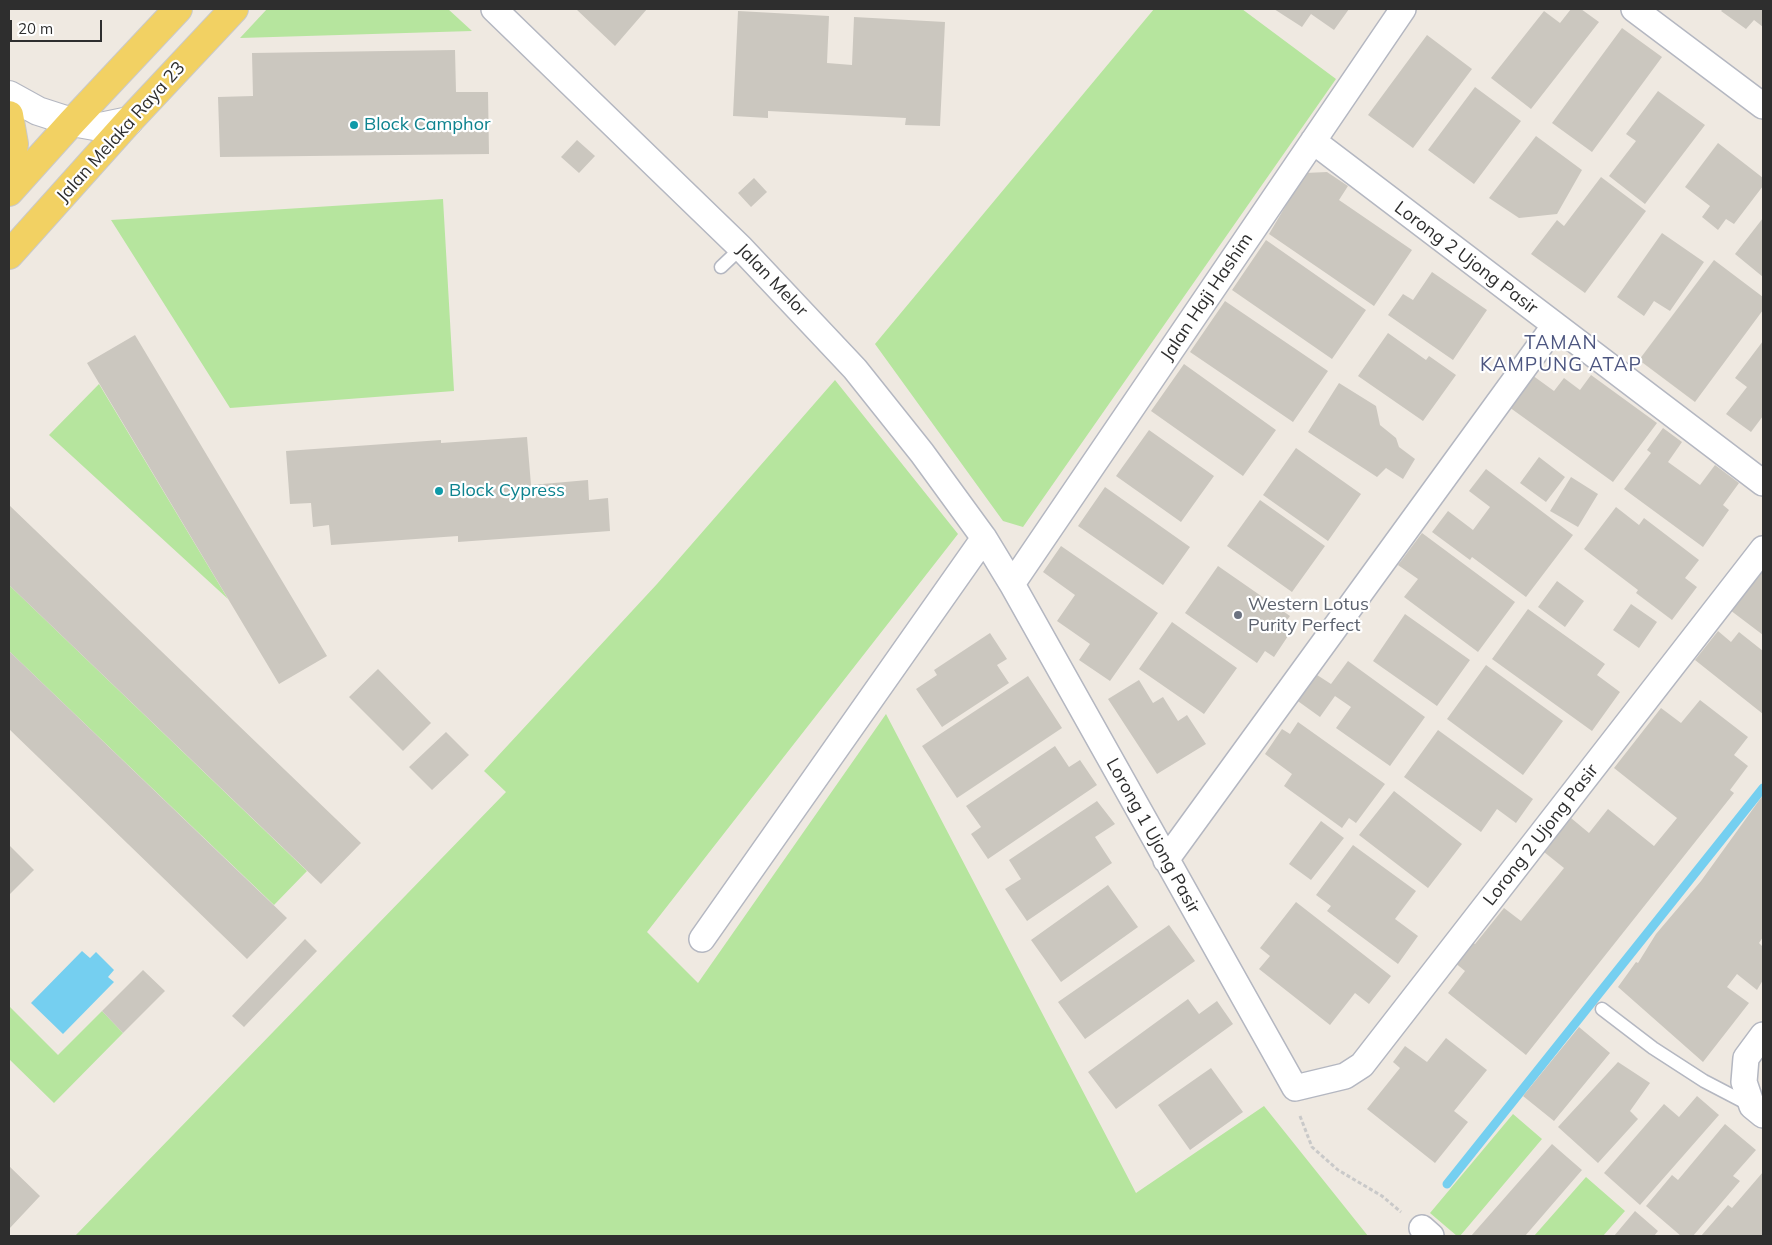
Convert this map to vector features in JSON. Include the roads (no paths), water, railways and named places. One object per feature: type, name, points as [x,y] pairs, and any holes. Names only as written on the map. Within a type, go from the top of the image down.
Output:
[{"type":"main road","points":[[9,192],[178,9]]},
{"type":"main road","name":"Jalan Melaka Raya 23","points":[[9,255],[129,121],[234,9]]},
{"type":"main road","points":[[9,95],[38,111],[72,122],[100,127],[129,121]]},
{"type":"main road","points":[[9,115],[14,144],[9,174]]},
{"type":"street","name":"Jalan Melor","points":[[494,9],[741,248],[855,369],[922,453],[984,538],[1012,584]]},
{"type":"street","name":"Jalan Haji Hashim","points":[[1012,584],[1402,9]]},
{"type":"street","points":[[1634,9],[1763,106]]},
{"type":"street","name":"Lorong 2 Ujong Pasir","points":[[1313,141],[1763,484]]},
{"type":"street","points":[[1166,860],[1555,325]]},
{"type":"street","points":[[702,939],[984,538]]},
{"type":"street","name":"Lorong 2 Ujong Pasir","points":[[1295,1088],[1345,1076],[1362,1066],[1763,549]]},
{"type":"street","name":"Lorong 1 Ujong Pasir","points":[[1012,584],[1295,1088]]},
{"type":"street","points":[[1758,1111],[1744,1082],[1746,1058],[1763,1035]]},
{"type":"lane","points":[[721,267],[741,248]]},
{"type":"lane","points":[[1602,1009],[1653,1048],[1704,1081],[1758,1111]]},
{"type":"water","points":[[82,951],[90,958],[96,952],[114,970],[108,977],[114,982],[63,1034],[31,1003]]},
{"type":"waterway","points":[[1447,1184],[1763,788]]},
{"type":"place","name":"Block Camphor","points":[[354,125]]},
{"type":"place","name":"Block Cypress","points":[[439,491]]},
{"type":"place","name":"Western Lotus Purity Perfect","points":[[1238,615]]},
{"type":"district","name":"TAMAN KAMPUNG ATAP","points":[[1561,354]]}]
